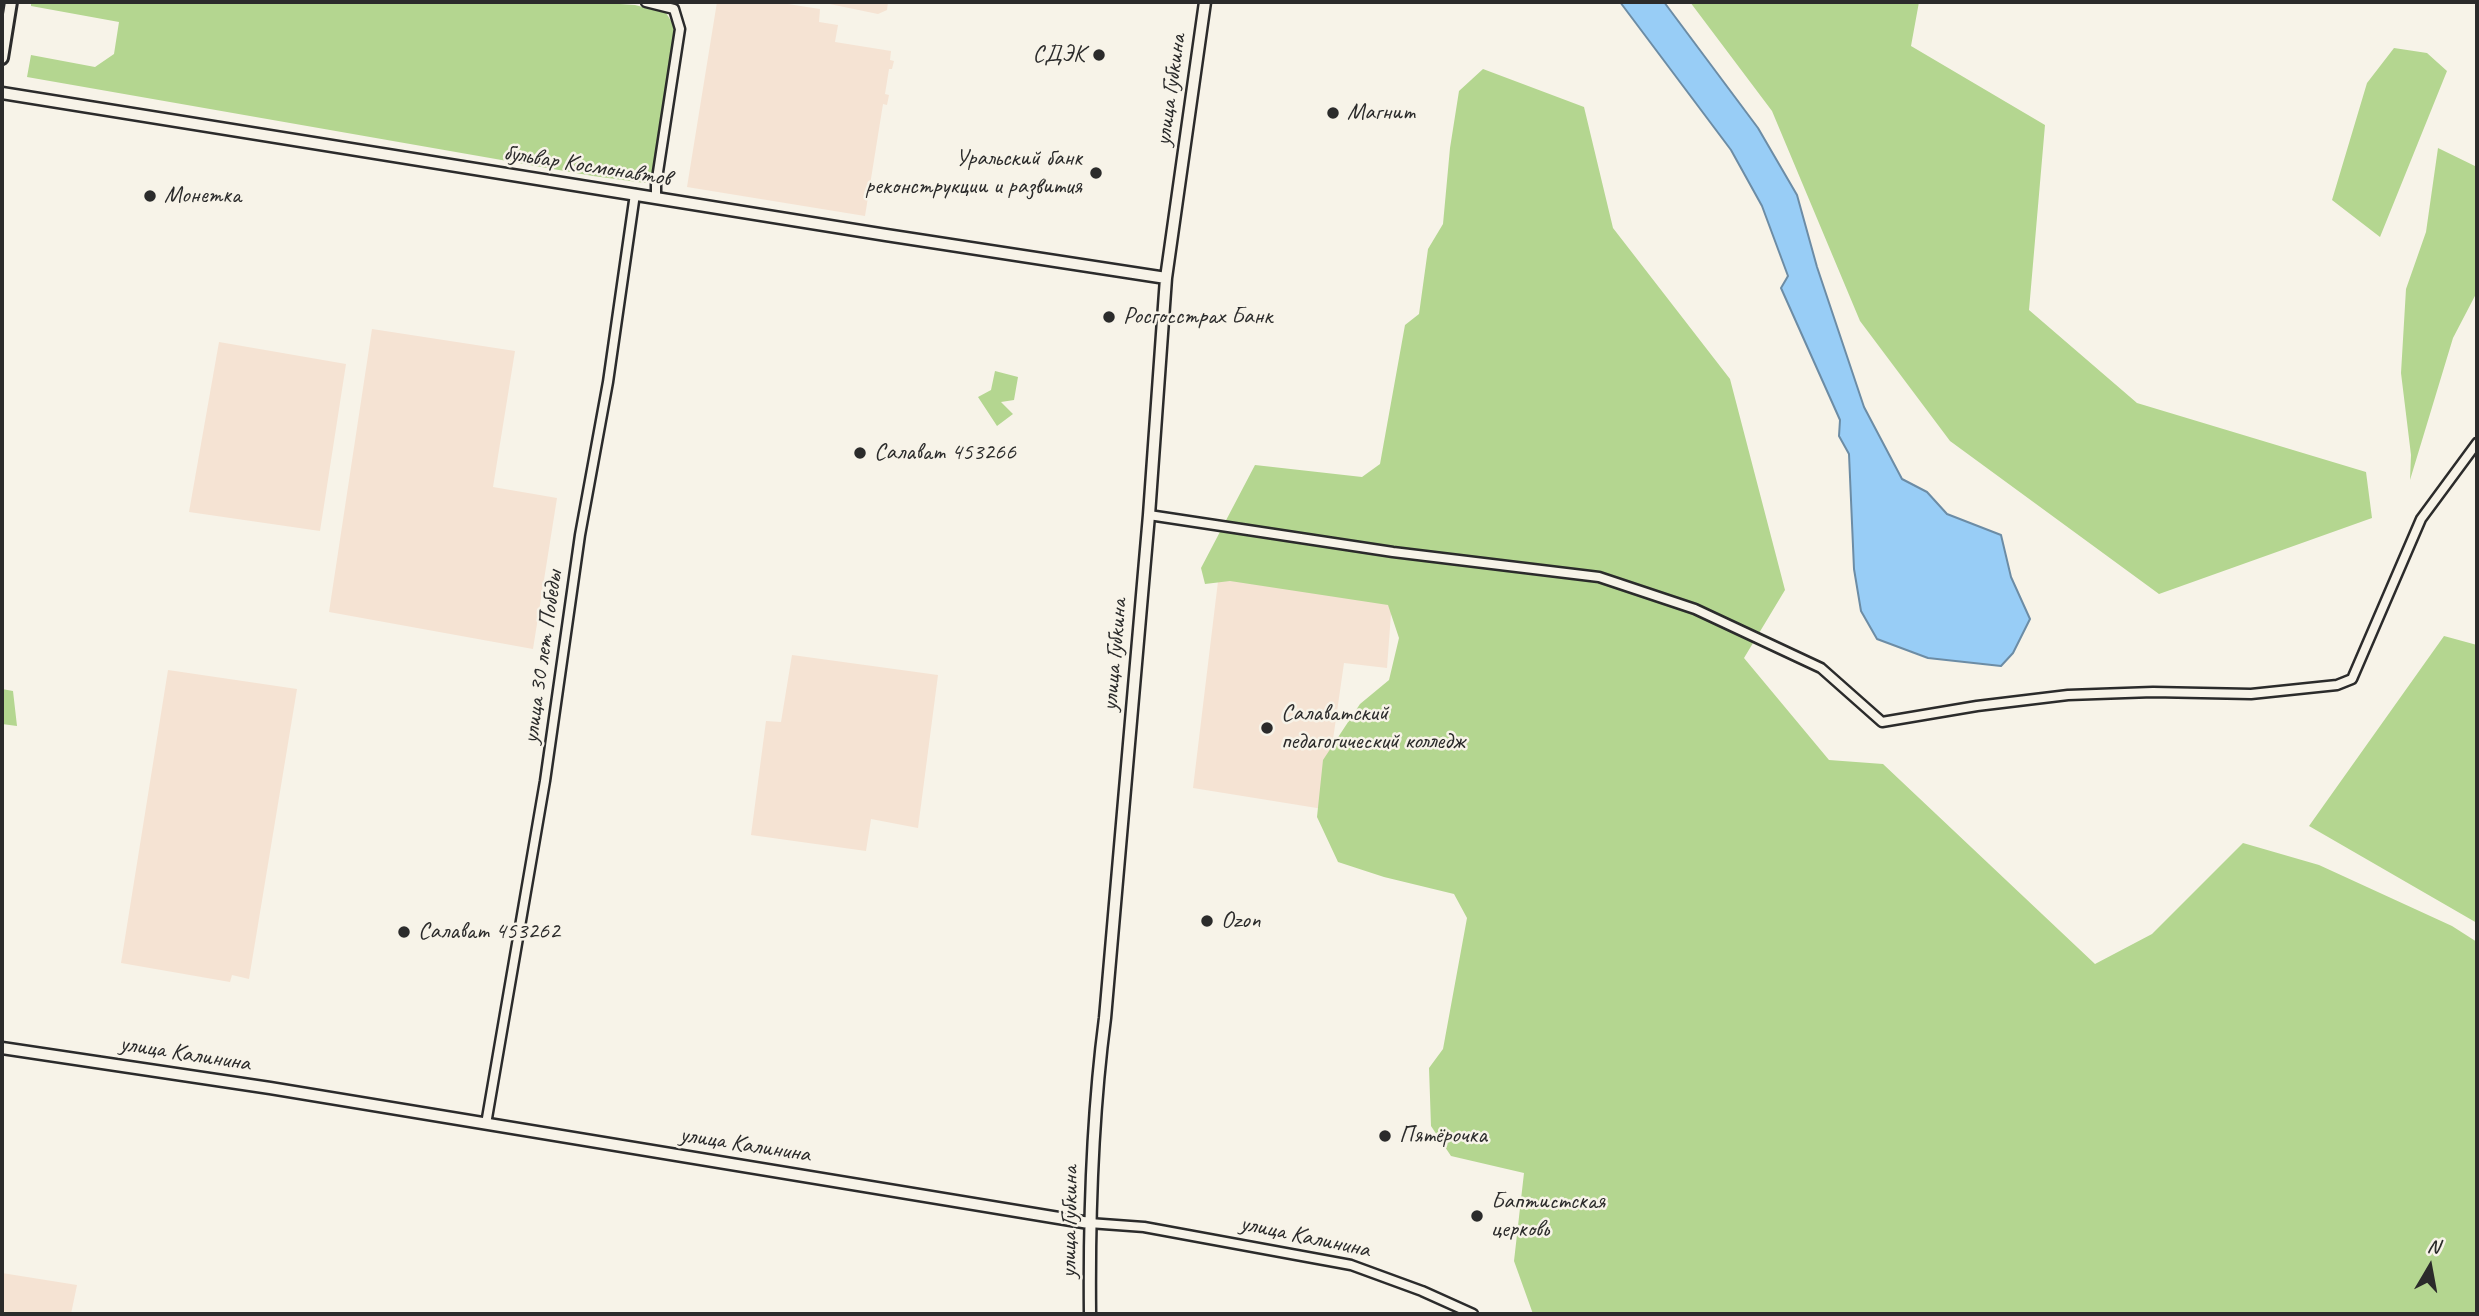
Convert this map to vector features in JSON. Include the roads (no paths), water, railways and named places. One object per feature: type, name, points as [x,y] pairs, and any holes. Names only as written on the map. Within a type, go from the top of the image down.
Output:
[{"type":"main road","points":[[2,58],[11,2]]},
{"type":"street","points":[[646,2],[674,9],[680,29],[656,198]]},
{"type":"street","name":"улица Губкина","points":[[1090,1314],[1089,1223],[1096,1087],[1105,1018],[1149,515],[1166,278],[1205,2]]},
{"type":"street","name":"бульвар Космонавтов","points":[[2,93],[1166,278]]},
{"type":"street","name":"улица 30 лет Победы","points":[[486,1124],[545,781],[579,535],[608,382],[635,194]]},
{"type":"street","points":[[1149,515],[1353,547],[1599,577],[1695,609],[1821,668],[1882,722],[1977,706],[2068,695],[2153,692],[2251,694],[2337,685],[2352,679],[2421,519],[2477,443]]},
{"type":"street","name":"улица Калинина","points":[[2,1048],[249,1085],[1089,1223],[1144,1227],[1351,1265],[1422,1291],[1473,1314]]},
{"type":"water","points":[[1620,2],[1664,2],[1758,128],[1797,195],[1817,267],[1864,407],[1902,479],[1927,492],[1947,514],[2001,535],[2011,577],[2030,619],[2013,653],[2001,666],[1928,658],[1877,639],[1861,611],[1854,569],[1849,454],[1839,436],[1840,420],[1781,288],[1788,276],[1762,206],[1731,150]]},
{"type":"place","name":"СДЭК","points":[[1099,55]]},
{"type":"place","name":"Магнит","points":[[1333,113]]},
{"type":"place","name":"Уральский банк реконструкции и развития","points":[[1096,173]]},
{"type":"place","name":"Монетка","points":[[150,196]]},
{"type":"place","name":"Росгосстрах Банк","points":[[1109,317]]},
{"type":"place","name":"Салават 453266","points":[[860,453]]},
{"type":"place","name":"Салаватский педагогический колледж","points":[[1267,728]]},
{"type":"place","name":"Ozon","points":[[1207,921]]},
{"type":"place","name":"Салават 453262","points":[[404,932]]},
{"type":"place","name":"Пятёрочка","points":[[1385,1136]]},
{"type":"place","name":"Баптистская церковь","points":[[1477,1216]]}]
